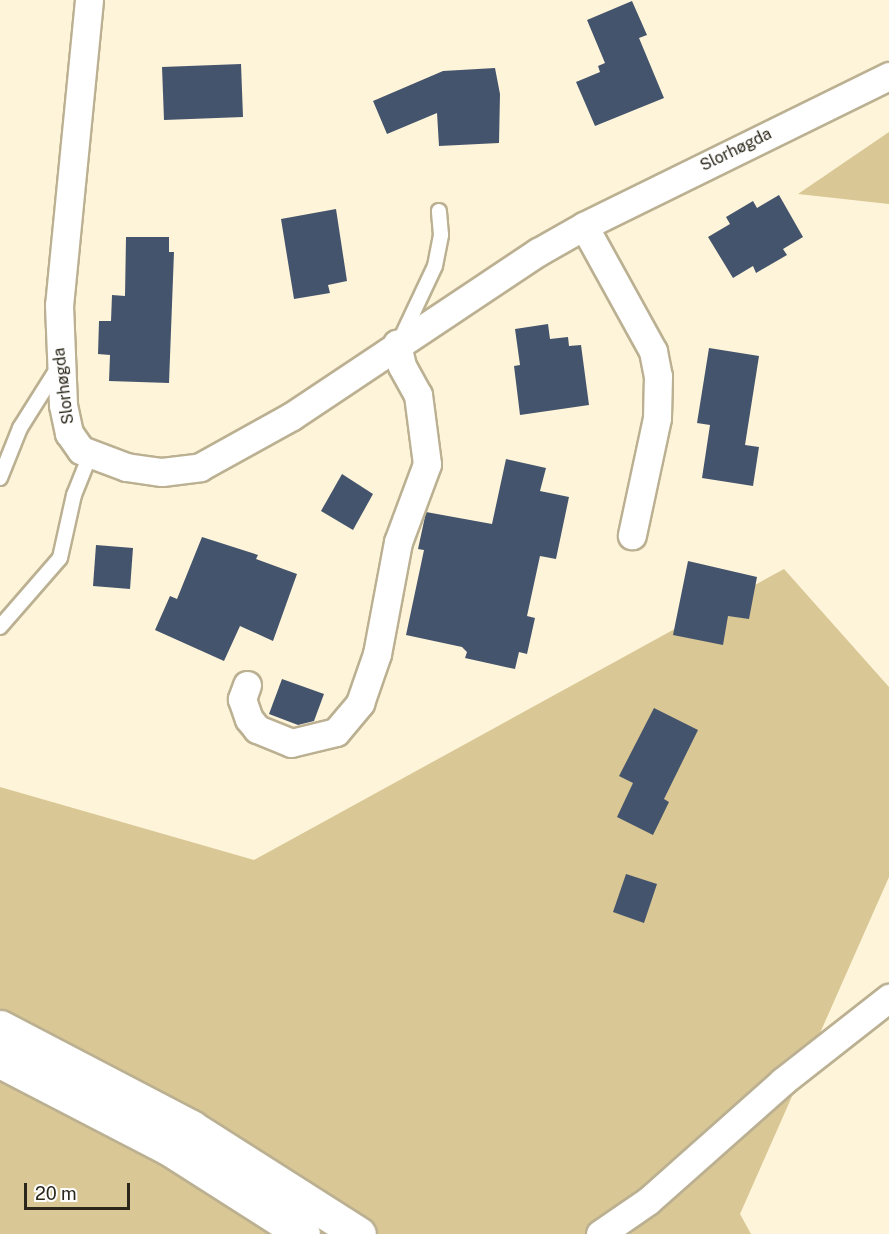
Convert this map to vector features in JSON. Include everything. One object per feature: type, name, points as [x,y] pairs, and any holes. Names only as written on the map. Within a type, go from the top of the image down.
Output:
[{"type":"highway","points":[[0,1028],[191,1127],[301,1220]]},
{"type":"highway","points":[[0,1061],[301,1220],[359,1234]]},
{"type":"street","name":"Slorhøgda","points":[[88,0],[59,305],[59,366],[69,433],[74,443],[90,455],[126,467],[162,472],[200,467],[292,416],[538,252],[584,226],[889,76]]},
{"type":"street","points":[[584,226],[653,351],[658,376],[657,418],[632,535]]},
{"type":"street","points":[[247,685],[242,699],[249,719],[257,729],[291,743],[336,732],[360,703],[377,654],[398,542],[427,464],[418,395],[402,366],[397,344]]},
{"type":"street","points":[[600,1234],[648,1201],[783,1081],[889,998]]},
{"type":"lane","name":"Slorhøgda","points":[[397,344],[413,319],[435,266],[441,235],[439,211]]},
{"type":"lane","points":[[0,478],[20,428],[59,366]]},
{"type":"lane","points":[[0,627],[60,558],[74,495],[90,455]]},
{"type":"shaded area","points":[[889,132],[889,204],[798,194]]},
{"type":"shaded area","points":[[784,569],[889,687],[889,877],[740,1214],[751,1234],[0,1234],[0,787],[254,860]]},
{"type":"building","points":[[632,1],[647,35],[639,38],[664,98],[595,126],[576,82],[600,72],[598,66],[605,63],[587,20]]},
{"type":"building","points":[[241,64],[243,117],[164,120],[162,67]]},
{"type":"building","points":[[495,68],[500,94],[499,143],[439,146],[437,113],[387,134],[373,101],[443,71]]},
{"type":"building","points":[[779,195],[803,237],[783,249],[787,255],[756,273],[753,266],[733,278],[708,237],[730,224],[726,217],[753,201],[757,208]]},
{"type":"building","points":[[336,209],[347,281],[328,285],[330,293],[294,299],[281,219]]},
{"type":"building","points":[[126,237],[169,237],[169,252],[174,252],[169,383],[109,381],[110,355],[98,354],[99,321],[111,321],[112,295],[125,296]]},
{"type":"building","points":[[548,324],[550,339],[568,337],[569,346],[581,345],[589,405],[520,415],[514,366],[520,365],[515,329]]},
{"type":"building","points":[[709,348],[759,356],[745,445],[759,447],[753,486],[702,478],[710,425],[697,423]]},
{"type":"building","points":[[506,459],[546,468],[540,491],[569,497],[556,559],[540,556],[527,616],[535,618],[527,654],[519,652],[515,669],[465,658],[467,652],[462,647],[406,635],[424,550],[418,549],[426,512],[492,524]]},
{"type":"building","points":[[342,474],[373,494],[353,530],[321,511]]},
{"type":"building","points":[[202,537],[258,555],[256,559],[297,574],[273,641],[240,626],[224,661],[155,630],[170,596],[177,599]]},
{"type":"building","points":[[96,545],[133,548],[130,589],[93,586]]},
{"type":"building","points":[[688,561],[757,577],[749,619],[728,616],[723,645],[673,635]]},
{"type":"building","points":[[282,679],[324,694],[314,721],[298,725],[269,714]]},
{"type":"building","points":[[654,708],[698,730],[664,799],[669,802],[653,835],[617,817],[633,783],[619,776]]},
{"type":"building","points":[[626,874],[657,884],[644,923],[613,912]]}]
